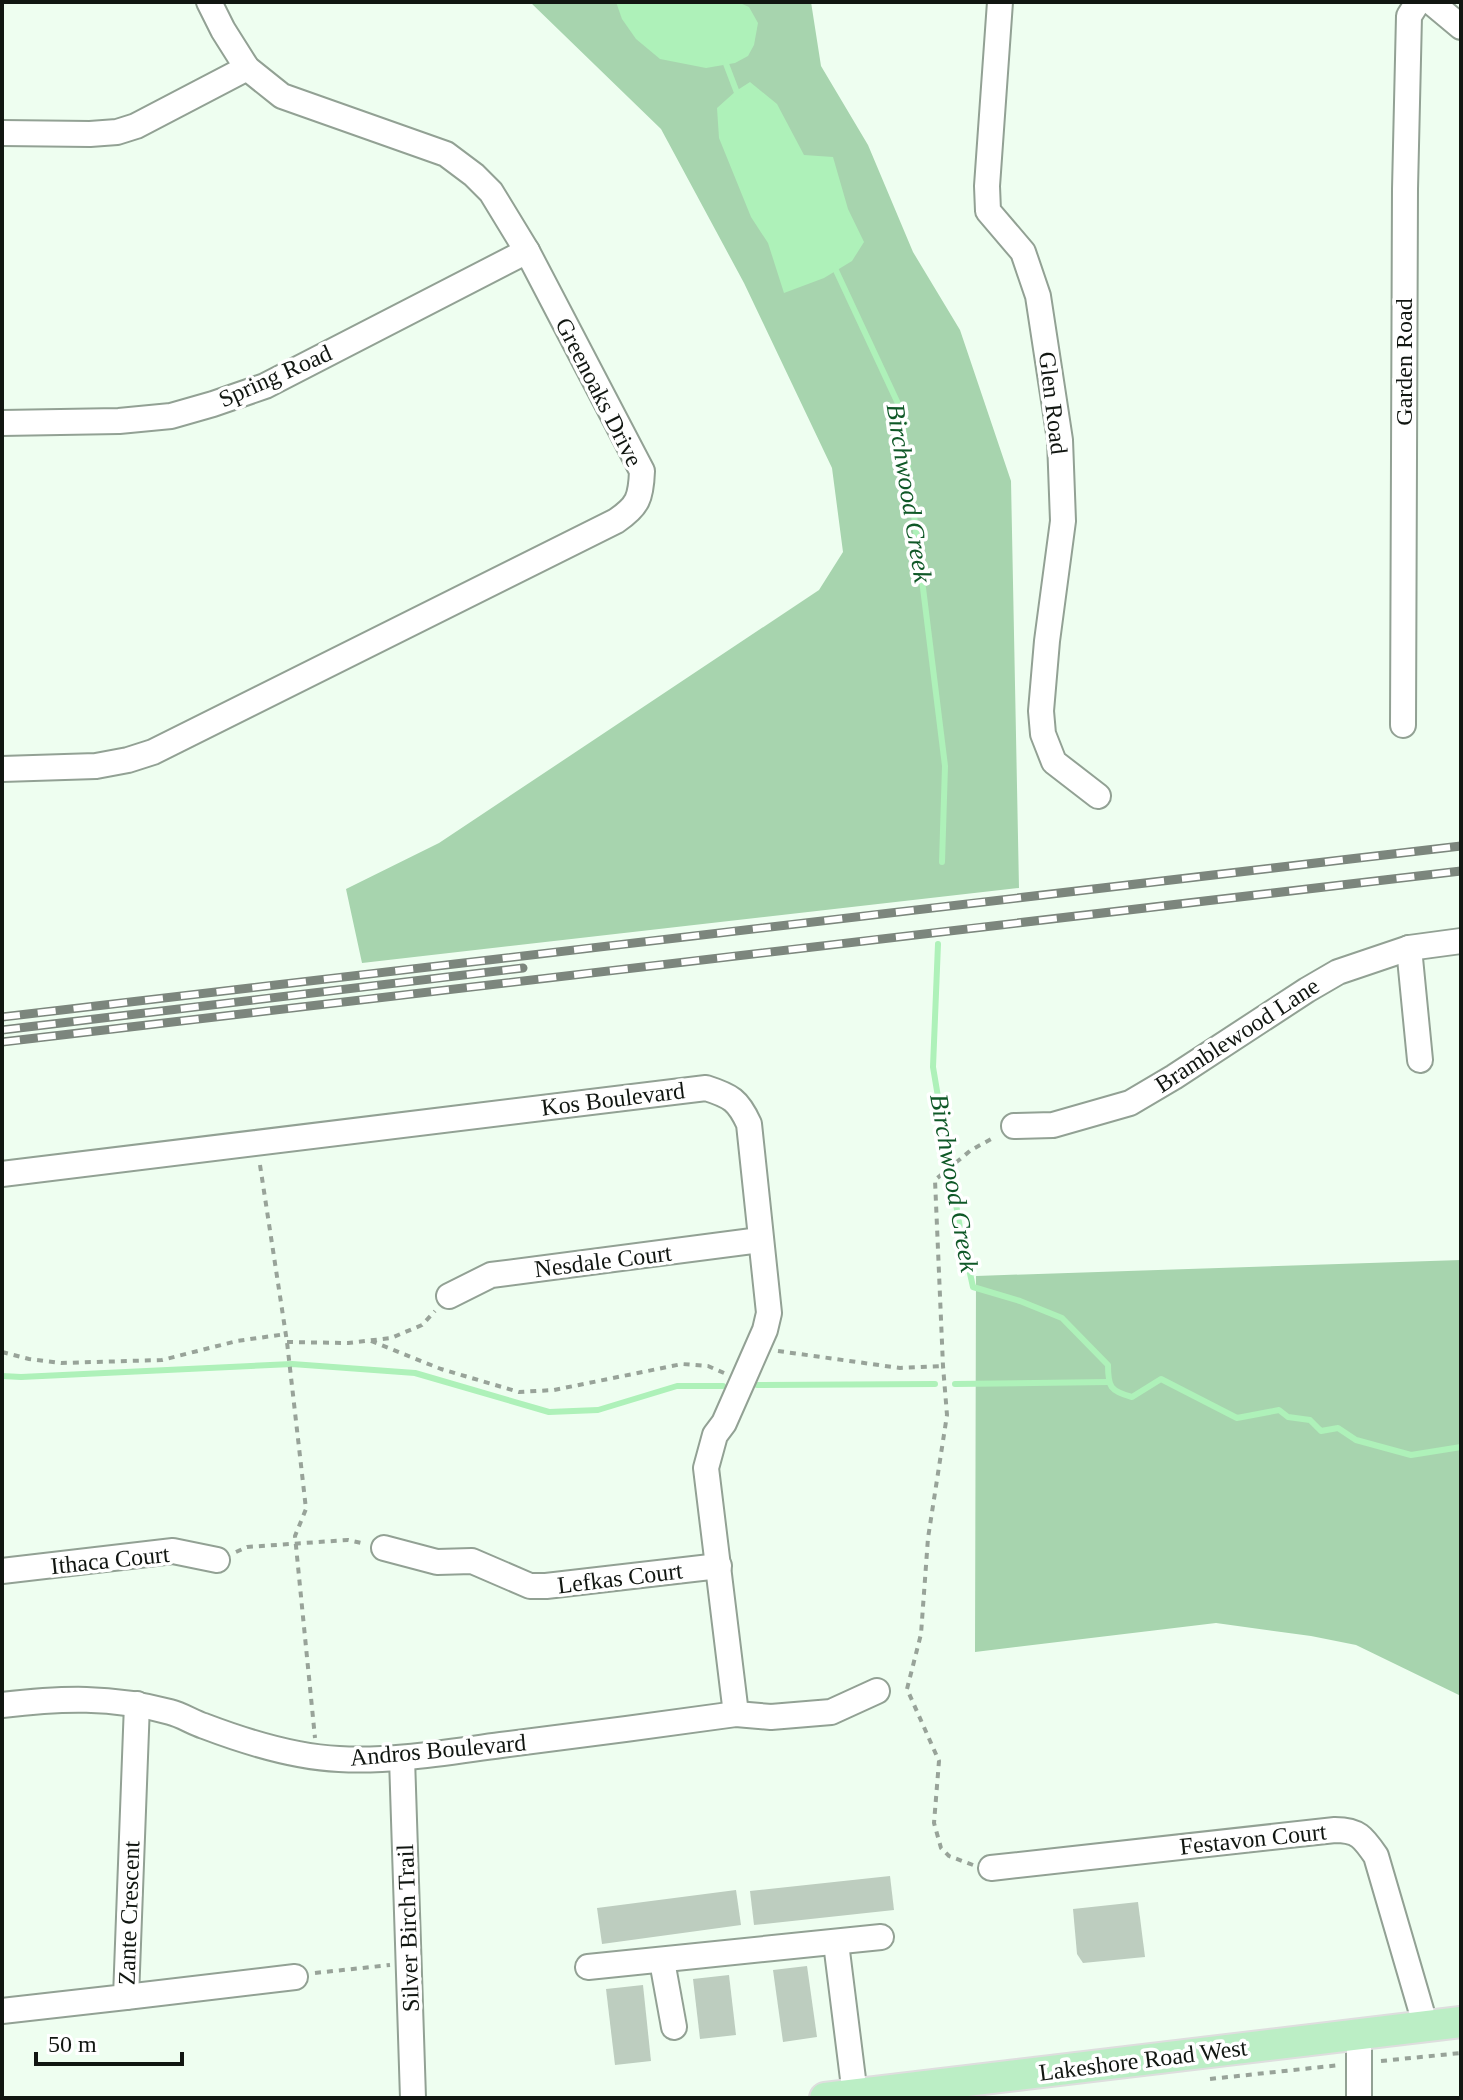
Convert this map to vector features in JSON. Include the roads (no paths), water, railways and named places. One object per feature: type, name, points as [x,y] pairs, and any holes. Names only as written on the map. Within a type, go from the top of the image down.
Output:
[{"type":"main road","name":"Lakeshore Road West","points":[[840,2096],[945,2091],[1461,2022]]},
{"type":"street","name":"Greenoaks Drive","points":[[2,769],[96,766],[153,752],[616,521],[631,511],[641,492],[642,471],[527,251],[491,192],[446,154],[282,96],[247,68],[209,2]]},
{"type":"street","name":"Glen Road","points":[[1000,2],[987,186],[988,211],[1023,252],[1038,296],[1060,440],[1063,521],[1047,641],[1041,711],[1043,734],[1054,762],[1098,796]]},
{"type":"street","name":"Garden Road","points":[[1403,725],[1405,189],[1409,16],[1418,2]]},
{"type":"street","points":[[1431,2],[1461,27]]},
{"type":"street","points":[[2,133],[117,132],[136,126],[247,68]]},
{"type":"street","name":"Spring Road","points":[[2,423],[119,421],[171,416],[213,404],[265,386],[527,251]]},
{"type":"street","name":"Bramblewood Lane","points":[[1014,1126],[1053,1125],[1130,1103],[1338,972],[1409,948],[1461,941]]},
{"type":"street","points":[[1409,948],[1420,1060]]},
{"type":"street","name":"Kos Boulevard","points":[[2,1174],[706,1088],[733,1099],[742,1107],[749,1124],[769,1313],[757,1349],[724,1423],[715,1435],[706,1468],[736,1714]]},
{"type":"street","name":"Nesdale Court","points":[[449,1296],[491,1275],[760,1240]]},
{"type":"street","name":"Lefkas Court","points":[[384,1548],[437,1562],[472,1561],[530,1586],[719,1566]]},
{"type":"street","name":"Ithaca Court","points":[[2,1571],[173,1551],[217,1560]]},
{"type":"street","name":"Andros Boulevard","points":[[2,1705],[58,1699],[96,1699],[137,1704],[174,1713],[257,1744],[301,1755],[338,1759],[402,1758],[736,1714],[771,1717],[831,1712],[877,1691]]},
{"type":"street","name":"Zante Crescent","points":[[2,2011],[126,1997],[137,1704]]},
{"type":"street","name":"Silver Birch Trail","points":[[402,1758],[413,2098]]},
{"type":"street","name":"Festavon Court","points":[[991,1868],[1351,1830],[1365,1841],[1376,1856],[1426,2027]]},
{"type":"street","points":[[588,1967],[881,1937]]},
{"type":"street","points":[[836,1943],[840,2096]]},
{"type":"street","points":[[662,1961],[674,2027]]},
{"type":"street","points":[[126,1997],[295,1977]]},
{"type":"street","points":[[1359,2034],[1359,2098]]},
{"type":"waterway","name":"Birchwood Creek","points":[[723,56],[739,98]]},
{"type":"waterway","name":"Birchwood Creek","points":[[833,264],[901,410],[945,766],[942,862]]},
{"type":"waterway","name":"Birchwood Creek","points":[[938,944],[933,1067],[973,1287],[1062,1318],[1108,1365],[1112,1387],[1125,1395],[1132,1397],[1161,1379],[1237,1418],[1279,1410],[1288,1417],[1310,1420],[1321,1431],[1338,1428],[1356,1440],[1411,1455],[1461,1447]]},
{"type":"waterway","points":[[2,1376],[292,1364],[415,1373],[549,1412],[598,1410],[677,1386],[723,1386]]},
{"type":"waterway","points":[[955,1384],[1108,1382]]},
{"type":"waterway","points":[[757,1385],[935,1384]]},
{"type":"railway","points":[[2,1017],[1461,846]]},
{"type":"railway","points":[[2,1042],[1461,871]]},
{"type":"railway","points":[[2,1030],[523,968]]}]
